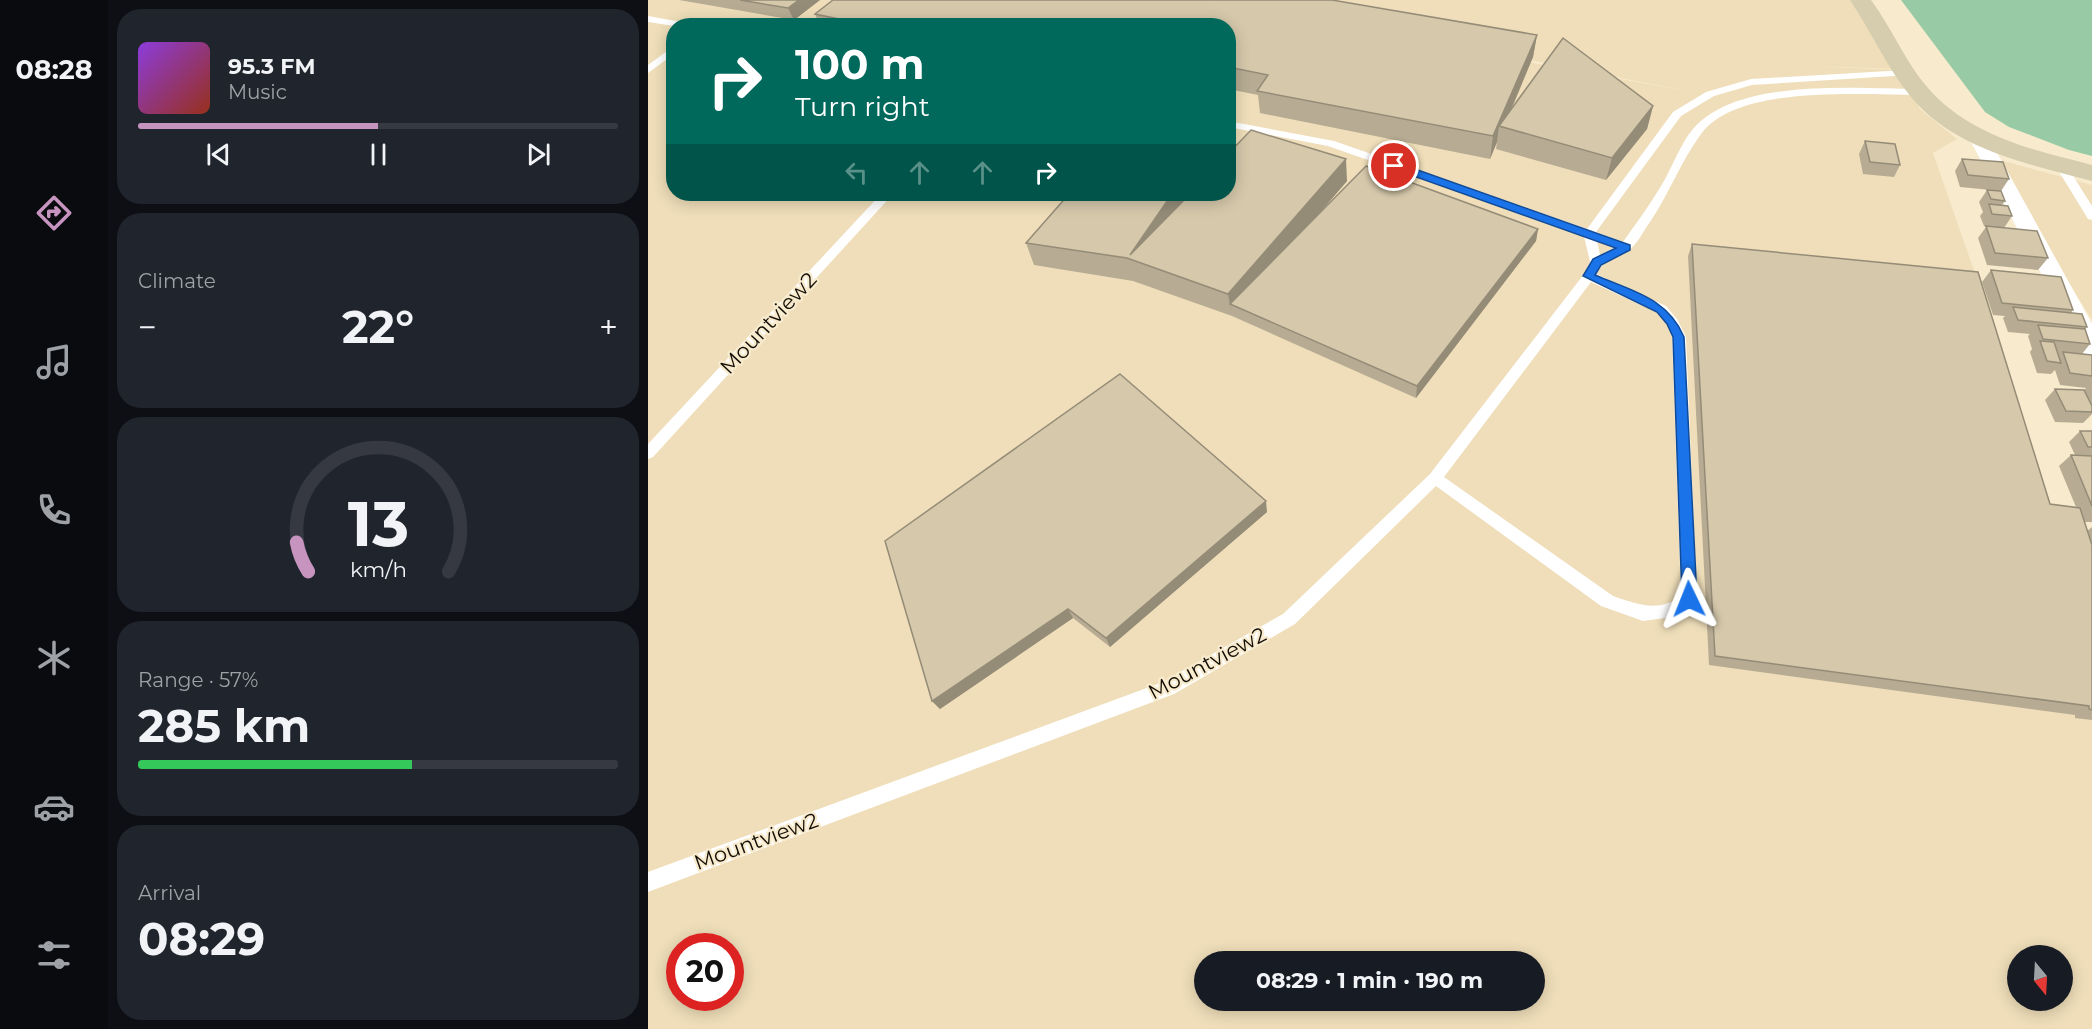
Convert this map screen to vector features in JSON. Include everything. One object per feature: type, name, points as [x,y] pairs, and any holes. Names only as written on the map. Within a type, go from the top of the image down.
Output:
[{"type":"main road","points":[[1860,0],[1920,92],[1953,122],[2003,149],[2092,173]]},
{"type":"street","points":[[1979,138],[2092,347]]},
{"type":"lane","points":[[648,19],[666,22]]},
{"type":"lane","points":[[648,69],[666,55]]},
{"type":"lane","points":[[1592,269],[1589,234],[1677,114],[1710,94],[1751,82],[1906,73]]},
{"type":"lane","points":[[1592,269],[1626,247],[1658,201],[1697,131],[1725,110],[1760,98],[1806,92],[1920,92]]},
{"type":"lane","points":[[1236,125],[1330,143],[1626,247]]},
{"type":"lane","points":[[2061,165],[2092,216]]},
{"type":"lane","name":"Mountview2","points":[[648,453],[881,201]]},
{"type":"lane","points":[[1435,478],[1607,601],[1643,614],[1674,611],[1689,599],[1678,337],[1672,322],[1661,309],[1592,269]]},
{"type":"lane","name":"Mountview2","points":[[648,882],[1168,688],[1288,619],[1435,478],[1592,269]]},
{"type":"shaded area","points":[[648,0],[1191,0],[1697,93],[1223,0],[1851,0],[1899,69],[1808,66],[1899,70],[1920,109],[1957,139],[1933,153],[1977,279],[2046,504],[2092,575],[2092,1029],[648,1029]]},
{"type":"shaded area","points":[[1992,158],[2092,185],[2092,320]]},
{"type":"green space","points":[[1901,0],[2092,0],[2092,156],[2069,150],[2009,127],[1985,112]]},
{"type":"building","points":[[740,0],[799,0],[788,8]]},
{"type":"building","points":[[833,0],[1332,0],[1537,35],[1493,136],[1257,91],[1268,75],[1236,69],[1236,18],[834,18],[815,14]]},
{"type":"building","points":[[1563,38],[1653,106],[1612,158],[1499,126]]},
{"type":"building","points":[[1251,130],[1346,159],[1228,294],[1127,258],[1026,243],[1063,201],[1167,201],[1130,255],[1183,201],[1236,201],[1236,146]]},
{"type":"building","points":[[1865,141],[1895,144],[1900,165],[1870,162]]},
{"type":"building","points":[[1962,159],[2003,162],[2009,179],[1968,175]]},
{"type":"building","points":[[1366,166],[1538,229],[1417,386],[1230,304]]},
{"type":"building","points":[[1987,190],[2001,191],[2005,201],[1991,199]]},
{"type":"building","points":[[1989,204],[2008,206],[2012,216],[1992,214]]},
{"type":"building","points":[[1986,226],[2037,231],[2048,258],[1995,253]]},
{"type":"building","points":[[1692,244],[1978,272],[2050,504],[2080,508],[2092,545],[2092,710],[2089,706],[1715,656]]},
{"type":"building","points":[[1991,270],[2061,277],[2073,310],[2002,303]]},
{"type":"building","points":[[2013,307],[2082,314],[2087,327],[2018,320]]},
{"type":"building","points":[[2038,325],[2085,329],[2090,344],[2043,339]]},
{"type":"building","points":[[2040,341],[2054,342],[2061,363],[2047,361]]},
{"type":"building","points":[[2063,352],[2092,355],[2092,376],[2070,373]]},
{"type":"building","points":[[1120,374],[1266,501],[1106,638],[1068,609],[932,701],[885,541]]},
{"type":"building","points":[[2055,389],[2084,390],[2092,406],[2092,412],[2066,411]]},
{"type":"building","points":[[2080,431],[2092,431],[2092,447],[2088,447]]},
{"type":"building","points":[[2071,455],[2092,456],[2092,506]]},
{"type":"route","points":[[1394,166],[1626,247],[1596,262],[1588,276],[1661,309],[1672,322],[1678,337],[1689,599]]}]
